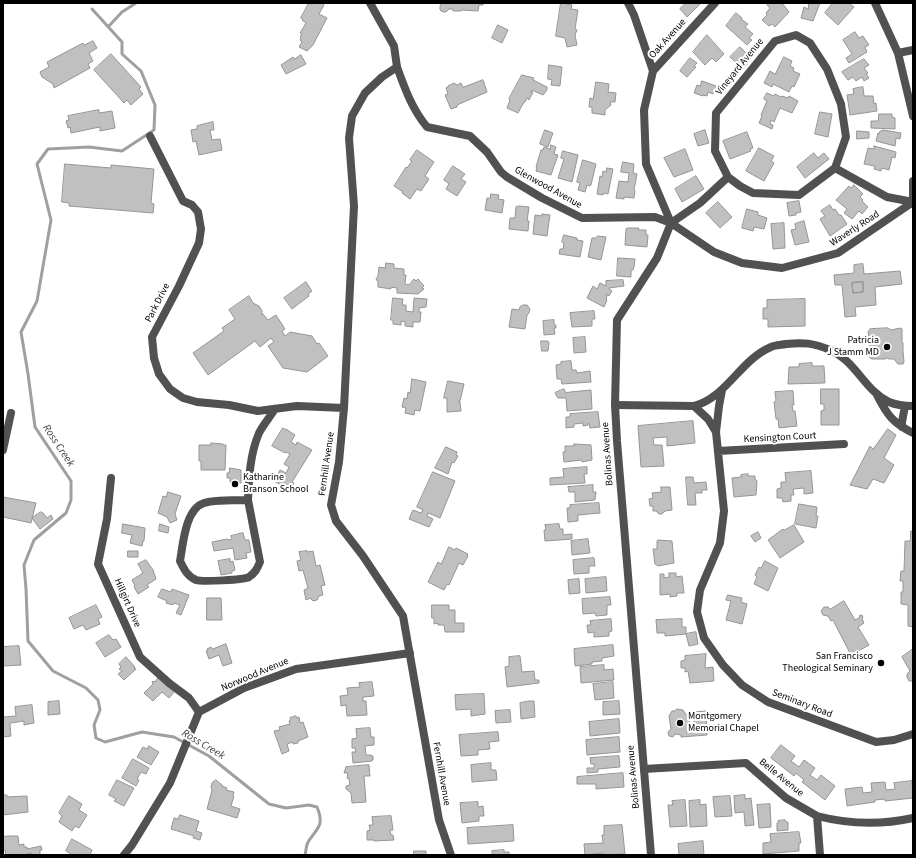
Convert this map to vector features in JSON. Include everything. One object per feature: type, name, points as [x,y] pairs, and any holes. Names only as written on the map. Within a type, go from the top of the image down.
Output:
[{"type":"street","name":"Glenwood Avenue","points":[[370,3],[394,46],[397,67],[407,96],[419,117],[427,127],[470,136],[487,152],[501,172],[542,198],[582,218],[655,217],[671,223]]},
{"type":"street","points":[[628,3],[634,14],[653,71],[644,110],[646,164],[671,223],[700,203],[728,177],[753,193],[799,195],[835,168],[886,197],[913,203],[913,181]]},
{"type":"street","name":"Oak Avenue","points":[[653,71],[715,3]]},
{"type":"street","points":[[875,3],[898,53],[913,116]]},
{"type":"street","name":"Vineyard Avenue","points":[[728,177],[715,151],[716,112],[775,41],[796,35],[810,43],[815,49],[827,69],[841,104],[846,137],[835,168]]},
{"type":"street","points":[[898,53],[913,50]]},
{"type":"street","name":"Fernhill Avenue","points":[[397,67],[382,77],[365,93],[352,116],[349,138],[354,206],[344,408],[339,462],[331,505],[336,521],[364,556],[403,616],[439,820],[451,855]]},
{"type":"street","name":"Park Drive","points":[[150,136],[183,201],[192,205],[198,212],[201,229],[199,243],[152,337],[154,358],[159,374],[170,389],[183,398],[197,402],[229,405],[258,411],[297,406],[344,408]]},
{"type":"street","name":"Waverly Road","points":[[671,223],[714,252],[742,263],[782,268],[838,253],[913,203]]},
{"type":"street","name":"Bolinas Avenue","points":[[651,855],[617,441],[615,405],[617,320],[657,258],[671,223]]},
{"type":"street","points":[[615,405],[694,406],[708,401],[722,390],[750,360],[772,346],[794,343],[814,344],[834,352],[854,366],[877,395],[887,415],[902,427],[913,433]]},
{"type":"street","name":"Seminary Road","points":[[722,390],[718,406],[716,432],[724,511],[720,543],[700,590],[697,612],[704,638],[723,665],[742,685],[768,702],[876,742],[894,740],[913,734]]},
{"type":"street","points":[[877,395],[890,403],[909,406],[902,422],[902,427]]},
{"type":"street","name":"Seminary Road","points":[[694,406],[708,419],[716,432]]},
{"type":"street","points":[[248,500],[205,503],[196,507],[186,528],[180,561],[187,574],[196,580],[210,581],[248,578],[257,571],[260,562],[248,500],[250,470],[254,447],[260,432],[275,410]]},
{"type":"street","points":[[3,450],[11,413]]},
{"type":"street","name":"Kensington Court","points":[[718,451],[844,444]]},
{"type":"street","name":"Hillgirt Drive","points":[[111,478],[107,519],[98,564],[140,657],[169,683],[189,698],[198,712]]},
{"type":"street","name":"Norwood Avenue","points":[[198,712],[244,688],[296,669],[410,653]]},
{"type":"street","points":[[124,855],[132,846],[170,783],[198,712]]},
{"type":"street","name":"Belle Avenue","points":[[644,769],[746,763],[786,798],[817,816],[837,822],[868,823],[899,821],[913,818]]},
{"type":"street","points":[[817,816],[820,855]]},
{"type":"building","points":[[309,3],[321,3],[324,5],[319,14],[327,18],[313,45],[307,51],[299,47],[302,42],[300,37],[302,34],[300,33],[306,23],[301,18]]},
{"type":"building","points":[[441,3],[483,3],[483,5],[479,5],[478,11],[453,11],[453,9],[449,9],[444,12],[440,9]]},
{"type":"building","points":[[561,3],[572,5],[571,9],[578,10],[575,29],[577,30],[575,35],[577,45],[567,47],[565,38],[556,36]]},
{"type":"building","points":[[686,3],[701,3],[687,17],[680,9]]},
{"type":"building","points":[[769,3],[782,3],[789,12],[775,27],[772,24],[769,26],[762,20],[767,15],[766,13],[770,8],[767,5]]},
{"type":"building","points":[[809,3],[820,3],[813,21],[801,18],[804,7],[808,9]]},
{"type":"building","points":[[833,3],[849,3],[854,7],[838,25],[825,13]]},
{"type":"building","points":[[736,13],[748,24],[745,27],[753,34],[749,38],[752,40],[747,45],[726,26]]},
{"type":"building","points":[[498,25],[508,30],[502,43],[492,38]]},
{"type":"building","points":[[855,32],[859,38],[863,36],[869,45],[865,47],[867,52],[849,63],[846,58],[852,54],[843,40]]},
{"type":"building","points":[[707,35],[724,54],[716,62],[712,58],[705,65],[693,52]]},
{"type":"building","points":[[93,41],[97,48],[89,53],[93,61],[88,64],[90,68],[54,88],[53,84],[42,77],[40,72],[49,67],[47,62],[83,43],[84,45]]},
{"type":"building","points":[[740,47],[751,58],[743,69],[730,57]]},
{"type":"building","points":[[111,54],[141,87],[139,89],[143,94],[131,105],[127,100],[124,103],[94,70]]},
{"type":"building","points":[[301,55],[306,64],[286,74],[281,65],[293,57],[294,59]]},
{"type":"building","points":[[784,57],[792,61],[790,66],[794,68],[793,71],[800,74],[794,87],[792,86],[789,92],[773,84],[772,87],[764,83],[770,71],[775,74]]},
{"type":"building","points":[[690,58],[697,63],[694,66],[696,67],[687,77],[680,71]]},
{"type":"building","points":[[864,59],[869,65],[864,68],[868,73],[866,74],[869,78],[864,81],[862,77],[856,81],[853,77],[848,80],[842,72]]},
{"type":"building","points":[[549,65],[562,67],[560,86],[551,85],[552,80],[548,79]]},
{"type":"building","points":[[522,75],[534,78],[533,80],[547,87],[547,90],[543,95],[532,90],[531,92],[533,92],[529,100],[527,98],[518,113],[507,108],[509,99]]},
{"type":"building","points":[[483,80],[487,92],[451,109],[445,95],[448,94],[446,88],[448,86],[454,83],[457,85],[461,83],[463,87]]},
{"type":"building","points":[[702,81],[716,86],[713,94],[708,92],[707,96],[703,96],[694,93],[697,85],[700,86]]},
{"type":"building","points":[[596,82],[609,84],[608,92],[616,93],[615,102],[610,102],[611,105],[605,110],[605,115],[592,113],[592,107],[589,107],[590,98],[593,99]]},
{"type":"building","points":[[863,87],[864,96],[873,96],[877,111],[850,115],[847,95],[854,94],[853,89]]},
{"type":"building","points":[[767,93],[774,96],[775,94],[788,98],[789,96],[798,101],[792,113],[780,108],[774,122],[771,120],[770,124],[773,125],[772,129],[759,123],[767,101],[764,99]]},
{"type":"building","points":[[99,110],[99,113],[112,111],[115,128],[100,131],[100,127],[71,133],[70,127],[68,128],[66,121],[69,120],[68,116]]},
{"type":"building","points":[[820,112],[832,114],[828,137],[815,134]]},
{"type":"building","points":[[879,114],[892,114],[892,117],[895,118],[895,129],[871,128],[871,121],[878,121]]},
{"type":"building","points":[[213,122],[214,130],[210,130],[212,140],[220,139],[222,150],[199,155],[196,141],[193,142],[191,130],[197,129],[197,126]]},
{"type":"building","points":[[545,130],[553,133],[548,147],[540,144]]},
{"type":"building","points":[[705,130],[709,143],[698,146],[694,134]]},
{"type":"building","points":[[883,130],[901,133],[900,139],[896,138],[895,146],[876,141],[878,133],[879,134],[880,131]]},
{"type":"building","points":[[857,131],[869,132],[869,138],[857,139]]},
{"type":"building","points":[[747,132],[753,148],[750,149],[751,151],[730,159],[723,141]]},
{"type":"building","points":[[551,145],[556,147],[554,154],[558,155],[551,175],[536,171],[541,150],[543,150],[544,147],[550,149]]},
{"type":"building","points":[[874,146],[896,152],[895,158],[892,157],[889,170],[882,168],[881,171],[874,169],[875,166],[864,164],[868,148],[874,149]]},
{"type":"building","points":[[759,148],[774,156],[771,161],[774,163],[764,181],[746,171]]},
{"type":"building","points":[[685,149],[693,170],[674,177],[664,158]]},
{"type":"building","points":[[417,150],[434,162],[425,176],[429,179],[421,191],[417,189],[410,199],[394,186],[406,167],[407,168],[412,161],[410,160]]},
{"type":"building","points":[[563,151],[578,155],[572,182],[558,178],[564,159],[561,158]]},
{"type":"building","points":[[814,153],[818,158],[824,153],[829,159],[805,178],[797,167]]},
{"type":"building","points":[[583,160],[596,164],[591,185],[587,185],[585,192],[578,190],[580,183],[577,182]]},
{"type":"building","points":[[623,162],[634,164],[633,173],[637,174],[634,198],[616,198],[619,181],[628,182],[629,173],[621,172]]},
{"type":"building","points":[[65,164],[111,168],[111,165],[154,169],[151,203],[154,204],[153,213],[69,206],[69,203],[62,202]]},
{"type":"building","points":[[453,166],[465,174],[461,179],[466,182],[457,196],[446,189],[449,184],[444,180]]},
{"type":"building","points":[[607,168],[613,169],[608,194],[597,194],[600,176],[602,177],[603,171],[606,172]]},
{"type":"building","points":[[696,176],[704,189],[682,202],[675,189]]},
{"type":"building","points":[[854,185],[863,194],[860,197],[868,207],[862,214],[859,211],[852,219],[844,213],[847,209],[836,200],[849,186],[851,188]]},
{"type":"building","points":[[491,194],[499,195],[498,199],[504,200],[502,213],[485,210],[487,198],[490,198]]},
{"type":"building","points":[[799,201],[801,212],[796,213],[796,215],[789,216],[787,203]]},
{"type":"building","points":[[718,202],[732,217],[720,228],[706,213]]},
{"type":"building","points":[[830,205],[833,210],[835,209],[839,215],[841,215],[847,224],[830,236],[820,219],[825,216],[821,211]]},
{"type":"building","points":[[516,207],[529,207],[527,221],[529,221],[528,231],[509,229],[510,218],[515,218]]},
{"type":"building","points":[[747,209],[758,212],[758,215],[767,218],[764,229],[754,227],[753,231],[742,228]]},
{"type":"building","points":[[542,214],[550,215],[547,236],[533,234],[535,215],[542,216]]},
{"type":"building","points":[[804,221],[809,242],[795,245],[791,230],[796,229],[795,224]]},
{"type":"building","points":[[784,223],[785,248],[773,249],[771,224]]},
{"type":"building","points":[[639,228],[638,230],[646,230],[646,235],[648,235],[647,247],[625,245],[626,229]]},
{"type":"building","points":[[564,235],[583,241],[580,257],[559,254],[560,249],[563,249],[564,243],[562,242]]},
{"type":"building","points":[[598,236],[606,237],[601,260],[588,257],[592,238]]},
{"type":"building","points":[[618,258],[635,259],[633,270],[631,270],[631,277],[617,276]]},
{"type":"building","points":[[386,263],[394,264],[394,268],[404,269],[404,275],[406,275],[405,284],[409,285],[414,279],[416,281],[418,279],[424,286],[422,288],[424,289],[418,294],[397,293],[397,288],[391,287],[391,289],[378,287],[378,282],[376,279],[378,276],[379,267],[385,268]]},
{"type":"building","points":[[863,264],[864,274],[900,271],[902,284],[875,287],[876,305],[855,307],[856,316],[845,317],[842,285],[835,285],[834,275],[854,273],[854,265]],"holes":[[[863,282],[863,292],[853,293],[852,283]]]},
{"type":"building","points":[[623,280],[624,286],[609,288],[612,291],[609,296],[606,294],[607,300],[604,307],[587,298],[593,286],[597,289],[600,283],[606,286],[606,281]]},
{"type":"building","points":[[306,282],[312,291],[308,294],[309,296],[292,309],[284,298]]},
{"type":"building","points":[[863,282],[863,292],[853,293],[852,283]]},
{"type":"building","points":[[249,296],[253,303],[259,306],[262,311],[262,315],[263,314],[268,320],[276,315],[285,329],[282,331],[285,336],[290,332],[312,336],[328,356],[307,372],[283,368],[268,346],[274,342],[271,338],[260,347],[255,341],[208,375],[193,353],[224,331],[222,328],[235,319],[229,310]]},
{"type":"building","points":[[393,298],[403,299],[402,305],[406,305],[406,311],[413,312],[414,298],[427,299],[426,307],[419,308],[419,312],[421,312],[420,322],[413,322],[413,327],[405,326],[405,322],[401,321],[401,325],[393,324],[393,320],[391,320]]},
{"type":"building","points":[[805,299],[805,326],[768,327],[768,319],[763,319],[763,308],[767,308],[767,300]]},
{"type":"building","points":[[523,305],[527,305],[530,309],[527,315],[525,329],[509,327],[512,309],[519,310]]},
{"type":"building","points":[[594,311],[595,319],[592,319],[592,326],[572,327],[570,313]]},
{"type":"building","points":[[554,320],[554,325],[556,325],[556,328],[554,328],[555,334],[544,335],[543,321]]},
{"type":"building","name":"Patricia J Stamm MD","points":[[888,328],[891,330],[902,329],[903,364],[898,364],[894,359],[870,358],[870,342],[868,332],[870,329]]},
{"type":"building","points":[[585,337],[586,352],[574,353],[573,338]]},
{"type":"building","points":[[541,341],[548,341],[548,351],[542,351]]},
{"type":"building","points":[[571,361],[572,370],[576,370],[577,373],[590,371],[591,382],[562,384],[561,379],[557,379],[556,365],[561,364],[561,362]]},
{"type":"building","points":[[812,363],[812,366],[824,366],[825,383],[788,384],[789,367],[799,367],[799,364]]},
{"type":"building","points":[[412,379],[426,382],[420,411],[415,410],[414,415],[405,413],[406,408],[402,407],[404,398],[407,399],[408,392],[410,393]]},
{"type":"building","points":[[448,381],[464,384],[460,401],[458,401],[460,402],[461,411],[447,412],[447,398],[444,398]]},
{"type":"building","points":[[564,389],[566,393],[591,390],[592,409],[567,411],[566,398],[558,398],[555,393]]},
{"type":"building","points":[[821,389],[839,389],[839,425],[821,425],[821,411],[824,410],[824,404],[821,404]]},
{"type":"building","points":[[793,391],[794,405],[792,405],[793,411],[795,411],[797,426],[779,428],[778,419],[776,419],[774,402],[776,401],[775,392]]},
{"type":"building","points":[[598,412],[600,427],[590,428],[589,423],[588,425],[583,426],[583,423],[574,424],[574,427],[566,428],[566,417],[570,417],[570,414]]},
{"type":"building","points":[[693,421],[695,443],[667,446],[667,437],[653,438],[654,445],[662,445],[664,466],[641,467],[638,426]]},
{"type":"building","points":[[283,428],[295,435],[291,442],[296,445],[297,442],[312,450],[292,482],[294,483],[290,490],[274,481],[280,470],[286,473],[289,467],[284,464],[290,454],[272,446]]},
{"type":"building","points":[[888,429],[896,435],[884,458],[894,465],[884,483],[873,479],[867,489],[850,485],[870,446],[873,449]]},
{"type":"building","points":[[211,443],[226,445],[225,470],[201,470],[201,461],[199,461],[199,445],[211,445]]},
{"type":"building","points":[[574,444],[591,445],[592,460],[582,462],[582,460],[564,462],[563,452],[565,452],[565,446],[574,446]]},
{"type":"building","points":[[446,447],[457,452],[456,455],[458,456],[454,463],[452,462],[448,474],[435,468]]},
{"type":"building","points":[[587,467],[587,474],[584,474],[585,483],[550,485],[550,478],[564,477],[563,469]]},
{"type":"building","points":[[230,468],[241,470],[241,483],[230,482],[230,478],[227,478],[227,473],[229,473]]},
{"type":"building","points":[[811,471],[813,493],[804,494],[804,488],[793,489],[794,495],[791,495],[791,501],[783,502],[782,498],[777,498],[777,489],[781,488],[781,482],[786,482],[785,473]]},
{"type":"building","points":[[433,472],[455,481],[440,518],[428,513],[427,516],[433,519],[429,527],[409,519],[413,510],[421,513],[423,510],[417,507]]},
{"type":"building","points":[[748,474],[748,476],[755,476],[757,481],[756,495],[734,497],[732,478],[741,477],[741,475]]},
{"type":"building","points":[[686,477],[693,477],[694,483],[706,482],[707,490],[702,490],[702,493],[695,493],[696,505],[688,505]]},
{"type":"building","points":[[593,485],[593,492],[596,492],[595,500],[575,502],[575,492],[569,492],[568,487]]},
{"type":"building","points":[[661,487],[670,487],[672,510],[659,514],[656,511],[653,511],[653,506],[650,506],[649,499],[653,498],[652,493],[661,492]]},
{"type":"building","points":[[168,492],[181,496],[175,514],[177,520],[170,523],[167,517],[158,513],[163,496],[166,497]]},
{"type":"building","points":[[3,497],[36,503],[31,523],[3,517]]},
{"type":"building","points":[[599,503],[600,513],[578,515],[578,521],[568,522],[567,508],[570,508],[570,505]]},
{"type":"building","points":[[799,504],[817,507],[816,516],[818,516],[816,528],[795,524]]},
{"type":"building","points":[[41,512],[47,518],[51,515],[53,519],[40,529],[32,518]]},
{"type":"building","points":[[123,524],[145,528],[142,546],[130,543],[132,535],[122,533]]},
{"type":"building","points":[[160,524],[169,527],[168,533],[159,531]]},
{"type":"building","points":[[559,524],[560,529],[563,529],[563,535],[572,534],[572,539],[545,541],[545,525]]},
{"type":"building","points":[[794,525],[804,542],[780,558],[768,540],[783,529],[784,530]]},
{"type":"building","points":[[911,531],[913,531],[913,627],[908,626],[908,605],[901,604],[903,581],[900,581],[901,571],[904,571],[905,541],[910,541]]},
{"type":"building","points":[[758,532],[761,538],[755,542],[751,536]]},
{"type":"building","points":[[243,533],[245,540],[249,540],[251,552],[246,553],[247,558],[235,560],[233,548],[214,551],[212,542],[232,539],[231,536]]},
{"type":"building","points":[[588,539],[590,553],[572,555],[571,541]]},
{"type":"building","points":[[658,540],[672,541],[674,563],[658,566],[655,564],[653,549],[657,549]]},
{"type":"building","points":[[449,547],[455,550],[456,548],[468,554],[468,556],[463,565],[459,563],[449,585],[447,584],[444,590],[428,582],[438,562],[441,564]]},
{"type":"building","points":[[128,551],[138,551],[138,557],[128,557]]},
{"type":"building","points":[[313,551],[316,566],[320,565],[325,585],[321,586],[323,595],[319,596],[317,600],[313,601],[310,598],[306,600],[304,590],[308,588],[303,570],[299,571],[297,561],[301,560],[299,552]]},
{"type":"building","points":[[594,558],[595,566],[589,566],[589,573],[574,574],[573,560]]},
{"type":"building","points":[[230,559],[230,562],[233,561],[235,570],[232,571],[232,573],[221,575],[218,561]]},
{"type":"building","points":[[146,560],[153,570],[156,579],[147,585],[149,587],[138,594],[132,580],[143,573],[138,564]]},
{"type":"building","points":[[765,561],[778,568],[768,591],[754,584],[757,577],[755,575],[759,567],[761,568]]},
{"type":"building","points":[[669,573],[676,573],[676,577],[682,576],[684,593],[677,593],[677,596],[670,597],[670,594],[660,595],[660,574],[664,574],[664,578],[669,577]]},
{"type":"building","points":[[606,577],[607,591],[586,593],[585,579]]},
{"type":"building","points":[[579,579],[580,593],[569,594],[568,580]]},
{"type":"building","points":[[162,589],[171,592],[172,589],[189,595],[181,615],[176,613],[180,605],[166,603],[167,601],[158,597]]},
{"type":"building","points":[[728,595],[742,598],[741,602],[747,604],[742,624],[726,620],[731,601],[726,600]]},
{"type":"building","points":[[610,597],[611,605],[607,605],[607,615],[596,616],[595,613],[583,614],[582,599]]},
{"type":"building","points":[[207,598],[221,598],[222,620],[207,620]]},
{"type":"building","points":[[844,601],[855,620],[859,618],[860,615],[863,616],[862,619],[864,623],[858,627],[869,645],[851,655],[833,620],[831,621],[828,616],[823,615],[821,611],[824,607],[828,607],[830,609]]},
{"type":"building","points":[[96,605],[102,617],[98,619],[100,624],[86,630],[83,625],[74,629],[69,618]]},
{"type":"building","points":[[432,605],[449,605],[449,610],[455,610],[455,623],[464,623],[464,632],[445,632],[444,625],[438,625],[438,623],[434,624],[434,618],[432,618]]},
{"type":"building","points":[[611,619],[612,631],[609,632],[609,636],[594,637],[594,632],[588,633],[587,625],[591,625],[590,621]]},
{"type":"building","points":[[682,619],[682,627],[686,627],[686,634],[665,636],[665,633],[657,633],[656,620]]},
{"type":"building","points":[[696,632],[698,644],[689,646],[686,634]]},
{"type":"building","points":[[109,635],[113,640],[116,639],[121,647],[105,657],[96,643]]},
{"type":"building","points":[[226,644],[232,663],[223,666],[219,655],[209,659],[206,651],[208,651],[207,649],[211,647],[212,649]]},
{"type":"building","points":[[613,645],[614,656],[602,658],[602,661],[592,662],[592,664],[575,666],[574,649]]},
{"type":"building","points":[[19,646],[21,665],[3,666],[3,647]]},
{"type":"building","points":[[913,649],[913,681],[909,681],[907,674],[910,671],[902,657]]},
{"type":"building","points":[[706,654],[705,668],[713,667],[714,681],[690,683],[688,671],[685,672],[685,668],[681,668],[681,661],[685,660],[685,656]]},
{"type":"building","points":[[520,656],[522,672],[534,671],[535,680],[539,680],[539,683],[507,687],[505,667],[509,666],[509,657]]},
{"type":"building","points":[[126,657],[136,669],[124,680],[118,674],[122,671],[119,669],[121,667],[119,664]]},
{"type":"building","points":[[604,665],[604,670],[613,669],[614,680],[581,683],[580,667]]},
{"type":"building","points":[[160,676],[175,691],[169,698],[162,692],[153,701],[144,693],[153,684],[152,682]]},
{"type":"building","points":[[372,682],[374,696],[363,697],[363,701],[366,701],[367,715],[347,716],[346,705],[341,706],[340,696],[348,695],[347,688],[360,687],[359,683]]},
{"type":"building","points":[[613,682],[614,698],[595,700],[593,684]]},
{"type":"building","points":[[484,694],[485,714],[471,716],[471,709],[456,710],[455,695]]},
{"type":"building","points":[[59,701],[60,714],[48,715],[48,702]]},
{"type":"building","points":[[534,701],[535,717],[521,719],[520,703]]},
{"type":"building","points":[[619,701],[620,714],[603,715],[603,702]]},
{"type":"building","points":[[32,705],[34,723],[24,725],[24,721],[11,723],[11,736],[3,737],[3,717],[16,716],[15,707]]},
{"type":"building","name":"Montgomery Memorial Chapel","points":[[677,709],[683,710],[689,719],[690,726],[686,732],[695,731],[693,712],[706,711],[707,735],[681,737],[681,735],[675,734],[673,737],[669,736],[668,732],[671,729],[669,716],[672,711]]},
{"type":"building","points":[[510,710],[511,722],[496,723],[495,711]]},
{"type":"building","points":[[296,716],[297,718],[299,717],[300,723],[303,722],[308,737],[298,741],[298,743],[293,744],[293,742],[287,744],[289,751],[282,754],[274,731],[280,730],[279,727],[290,724],[290,718]]},
{"type":"building","points":[[619,719],[620,733],[590,736],[589,722]]},
{"type":"building","points":[[370,728],[371,737],[374,737],[374,745],[365,746],[366,755],[373,756],[373,760],[353,763],[352,752],[356,752],[355,748],[352,748],[352,739],[357,738],[356,729]]},
{"type":"building","points":[[498,732],[499,741],[489,742],[490,749],[478,750],[478,755],[461,756],[459,735]]},
{"type":"building","points":[[619,737],[620,752],[587,755],[586,740]]},
{"type":"building","points":[[781,745],[795,756],[791,761],[799,767],[804,760],[815,768],[810,775],[817,780],[821,775],[835,786],[825,800],[802,782],[804,780],[796,773],[794,776],[771,758]]},
{"type":"building","points":[[149,746],[159,752],[151,765],[137,757],[143,747],[147,749]]},
{"type":"building","points":[[619,756],[620,767],[598,769],[598,772],[587,773],[587,768],[594,768],[594,764],[591,764],[590,758]]},
{"type":"building","points":[[133,759],[149,768],[146,774],[141,772],[137,779],[139,780],[136,786],[122,778]]},
{"type":"building","points":[[491,763],[491,770],[496,770],[497,780],[472,782],[471,765]]},
{"type":"building","points":[[369,765],[370,776],[364,776],[366,802],[352,803],[351,793],[346,789],[346,786],[350,785],[349,779],[347,778],[348,773],[344,773],[346,767]]},
{"type":"building","points":[[623,773],[624,787],[596,789],[596,784],[577,784],[577,777]]},
{"type":"building","points":[[117,780],[134,788],[124,806],[114,801],[116,799],[109,795]]},
{"type":"building","points":[[216,780],[222,786],[227,788],[226,790],[234,792],[231,806],[240,809],[237,818],[207,809],[212,790],[212,783]]},
{"type":"building","points":[[912,781],[913,798],[885,801],[885,799],[875,800],[875,802],[847,806],[845,789],[862,787],[863,793],[872,792],[871,783],[885,782],[886,790],[895,789],[894,783]]},
{"type":"building","points":[[3,795],[7,795],[7,797],[27,796],[28,812],[3,815]]},
{"type":"building","points":[[745,795],[745,799],[751,798],[754,825],[745,826],[744,812],[735,813],[734,796]]},
{"type":"building","points":[[69,796],[82,804],[79,810],[87,815],[79,828],[75,826],[72,831],[59,822],[62,816],[59,813]]},
{"type":"building","points":[[730,796],[732,816],[715,817],[713,797]]},
{"type":"building","points":[[685,800],[687,826],[670,827],[668,805],[673,805],[672,801]]},
{"type":"building","points":[[700,800],[700,805],[706,804],[707,826],[690,827],[689,801]]},
{"type":"building","points":[[478,802],[478,807],[483,806],[484,816],[479,816],[479,821],[462,823],[460,803]]},
{"type":"building","points":[[770,804],[771,827],[759,828],[757,805]]},
{"type":"building","points":[[180,815],[199,821],[196,831],[202,833],[200,840],[193,838],[194,836],[171,829],[174,818],[178,819]]},
{"type":"building","points":[[391,816],[393,830],[390,830],[394,840],[367,840],[367,831],[370,830],[369,825],[373,825],[372,817]]},
{"type":"building","points":[[785,820],[788,822],[788,830],[777,831],[778,821]]},
{"type":"building","points":[[513,825],[514,841],[468,844],[467,828]]},
{"type":"building","points":[[622,825],[625,854],[604,855],[604,853],[585,855],[584,844],[603,843],[602,835],[604,835],[604,826]]},
{"type":"building","points":[[799,832],[801,843],[799,843],[799,851],[763,854],[763,843],[771,842],[770,834]]},
{"type":"building","points":[[18,836],[19,845],[24,844],[24,847],[27,847],[27,849],[41,846],[42,850],[40,850],[40,855],[31,855],[31,853],[24,855],[6,855],[5,850],[3,850],[3,837]]},
{"type":"building","points":[[72,839],[92,850],[90,855],[73,855],[66,851]]},
{"type":"building","points":[[703,841],[704,855],[679,855],[678,844]]},
{"type":"building","points":[[504,850],[504,852],[509,852],[509,855],[492,855],[492,851]]},
{"type":"building","points":[[414,851],[426,851],[426,855],[414,855]]},
{"type":"waterway","points":[[108,27],[122,12],[136,3]]},
{"type":"waterway","name":"Ross Creek","points":[[92,9],[122,42],[122,54],[141,71],[155,105],[154,130],[122,151],[89,147],[48,149],[37,164],[51,220],[37,301],[21,332],[35,427],[71,481],[71,500],[66,513],[34,540],[24,565],[28,641],[53,671],[86,688],[98,700],[100,710],[94,725],[96,738],[105,742],[142,732],[174,737],[209,756],[269,804],[286,808],[309,805],[317,807],[320,823],[317,830],[308,842],[305,855]]},
{"type":"place","name":"Patricia J Stamm MD","points":[[887,347]]},
{"type":"place","name":"Katharine Branson School","points":[[235,484]]},
{"type":"place","name":"San Francisco Theological Seminary","points":[[881,663]]},
{"type":"place","name":"Montgomery Memorial Chapel","points":[[680,723]]}]
